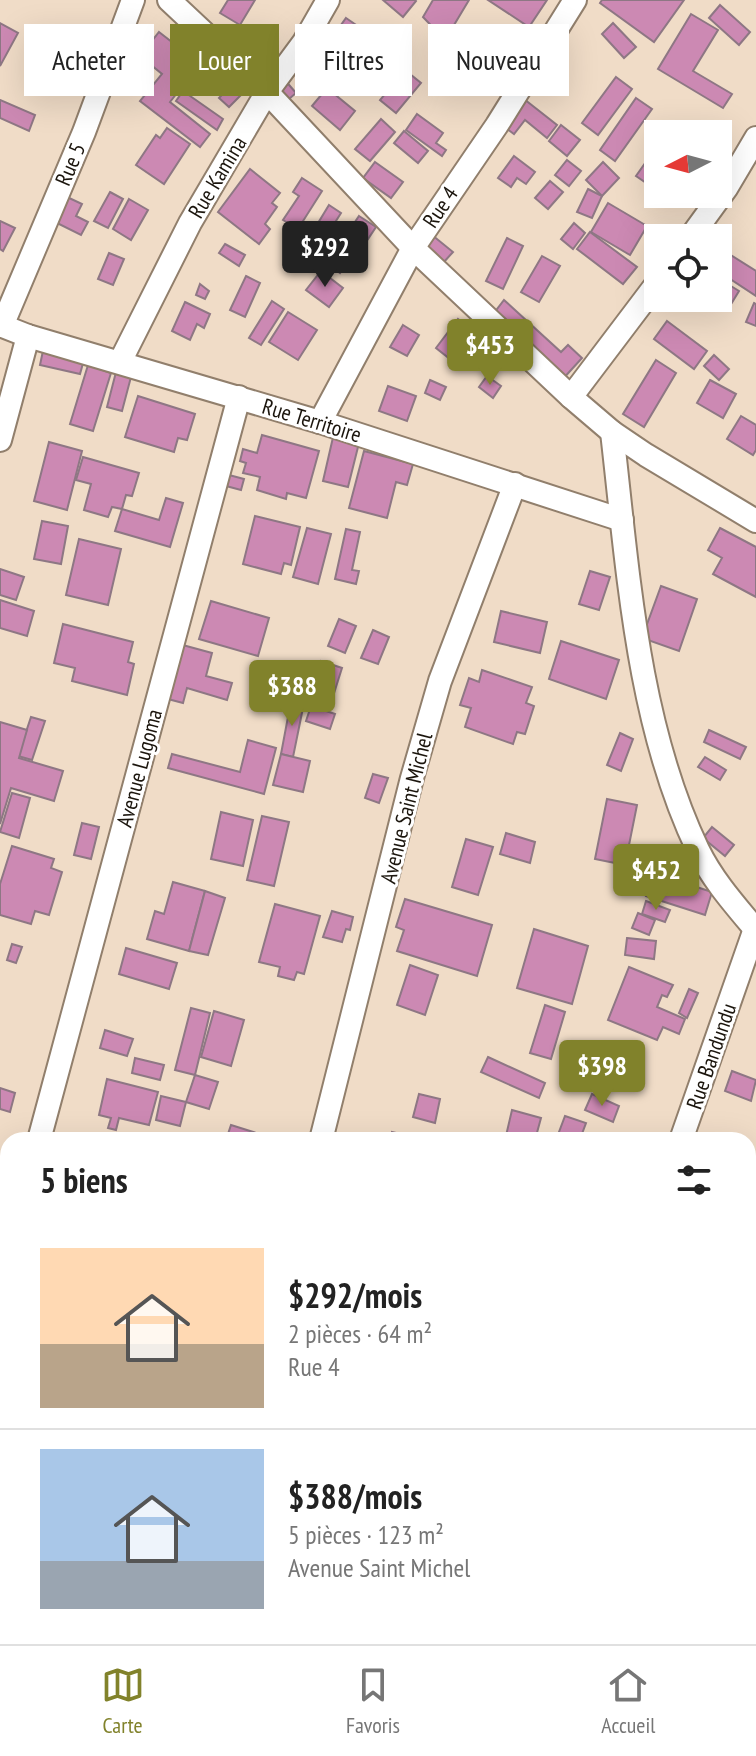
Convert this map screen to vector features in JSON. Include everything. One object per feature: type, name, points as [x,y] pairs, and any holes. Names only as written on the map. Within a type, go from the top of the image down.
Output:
[{"type":"street","name":"Rue 5","points":[[1,326],[84,132],[133,0]]},
{"type":"street","points":[[169,0],[195,24]]},
{"type":"street","name":"Rue Kamina","points":[[279,76],[304,42],[328,0]]},
{"type":"street","name":"Rue 4","points":[[320,422],[413,248],[497,125],[575,0]]},
{"type":"street","name":"Rue Kamina","points":[[120,362],[190,223],[265,96]]},
{"type":"street","points":[[271,96],[413,248],[571,397],[612,432],[756,521]]},
{"type":"street","points":[[700,224],[756,138]]},
{"type":"street","points":[[571,397],[644,301]]},
{"type":"street","name":"Rue Territoire","points":[[1,326],[320,422],[622,520]]},
{"type":"street","points":[[0,440],[28,336]]},
{"type":"street","name":"Avenue Lugoma","points":[[41,1132],[239,397]]},
{"type":"street","points":[[612,432],[622,520],[654,724],[674,792],[699,852],[726,895],[756,927]]},
{"type":"street","name":"Avenue Saint Michel","points":[[323,1132],[412,778],[440,681],[515,484]]},
{"type":"street","name":"Rue Bandundu","points":[[684,1132],[756,927]]},
{"type":"building","points":[[228,0],[255,0],[241,24],[220,13]]},
{"type":"building","points":[[383,0],[415,0],[416,1],[403,17]]},
{"type":"building","points":[[433,0],[469,0],[455,24],[430,24],[423,17]]},
{"type":"building","points":[[488,0],[547,0],[531,24],[524,24]]},
{"type":"building","points":[[602,0],[684,0],[654,42],[600,3]]},
{"type":"building","points":[[720,5],[750,32],[739,45],[709,18]]},
{"type":"building","points":[[691,14],[718,30],[693,71],[732,94],[723,108],[658,69]]},
{"type":"building","points":[[0,23],[18,33],[0,66]]},
{"type":"building","points":[[613,23],[636,47],[624,58],[602,34]]},
{"type":"building","points":[[159,32],[170,41],[170,96],[175,96],[170,102],[210,134],[200,147],[140,101],[144,96],[154,96],[154,84],[162,74],[154,67],[154,38]]},
{"type":"building","points":[[412,76],[421,83],[412,94]]},
{"type":"building","points":[[616,77],[632,89],[598,135],[582,123]]},
{"type":"building","points":[[284,79],[295,92],[282,105],[274,96],[279,96],[279,83]]},
{"type":"building","points":[[180,96],[190,96],[223,119],[217,130],[176,101]]},
{"type":"building","points":[[221,96],[240,96],[229,107],[219,98]]},
{"type":"building","points":[[320,96],[337,96],[355,111],[340,130],[312,106]]},
{"type":"building","points":[[383,96],[410,96],[396,113],[380,100]]},
{"type":"building","points":[[636,98],[652,109],[615,161],[600,150]]},
{"type":"building","points":[[524,99],[557,125],[547,138],[525,120],[514,134],[503,126]]},
{"type":"building","points":[[0,100],[35,115],[29,131],[0,118]]},
{"type":"building","points":[[417,114],[443,133],[436,143],[446,150],[442,156],[406,130]]},
{"type":"building","points":[[381,119],[395,132],[370,161],[355,149]]},
{"type":"building","points":[[561,125],[580,140],[567,156],[549,141]]},
{"type":"building","points":[[167,128],[190,144],[164,184],[136,165],[156,135],[160,138]]},
{"type":"building","points":[[404,131],[428,151],[418,163],[394,143]]},
{"type":"building","points":[[514,156],[535,172],[526,184],[517,178],[511,187],[498,178]]},
{"type":"building","points":[[567,160],[581,171],[569,186],[555,175]]},
{"type":"building","points":[[375,162],[403,182],[391,198],[363,178]]},
{"type":"building","points":[[603,162],[619,178],[602,196],[586,180]]},
{"type":"building","points":[[644,165],[644,181],[636,176]]},
{"type":"building","points":[[250,169],[280,193],[272,203],[277,207],[265,224],[270,229],[259,244],[218,212]]},
{"type":"building","points":[[302,178],[322,191],[298,229],[283,220],[299,196],[293,192]]},
{"type":"building","points":[[550,181],[563,192],[548,209],[535,198]]},
{"type":"building","points":[[588,189],[602,196],[592,218],[577,212]]},
{"type":"building","points":[[110,192],[123,199],[108,228],[94,221]]},
{"type":"building","points":[[67,197],[82,204],[76,216],[88,222],[81,235],[55,222]]},
{"type":"building","points":[[129,199],[148,210],[131,240],[113,229]]},
{"type":"building","points":[[608,203],[644,224],[644,231],[630,255],[591,232]]},
{"type":"building","points":[[329,205],[341,213],[308,265],[298,256]]},
{"type":"building","points":[[359,216],[376,227],[368,239],[351,228]]},
{"type":"building","points":[[0,221],[15,228],[3,251],[0,249]]},
{"type":"building","points":[[574,223],[585,233],[573,249],[561,239]]},
{"type":"building","points":[[590,232],[637,267],[623,284],[577,249]]},
{"type":"building","points":[[432,235],[453,252],[443,263],[423,246]]},
{"type":"building","points":[[507,238],[523,246],[503,289],[486,281]]},
{"type":"building","points":[[336,241],[346,249],[341,259],[347,264],[340,273],[326,262]]},
{"type":"building","points":[[225,244],[245,255],[239,266],[219,253]]},
{"type":"building","points":[[109,253],[124,259],[113,285],[98,279]]},
{"type":"building","points":[[542,256],[560,266],[539,302],[521,292]]},
{"type":"building","points":[[732,256],[756,271],[756,296],[732,280]]},
{"type":"building","points":[[321,271],[343,288],[329,307],[306,290]]},
{"type":"building","points":[[246,276],[260,283],[245,317],[230,310]]},
{"type":"building","points":[[200,284],[209,291],[205,299],[196,295]]},
{"type":"building","points":[[732,287],[739,291],[732,302]]},
{"type":"building","points":[[504,300],[561,352],[568,345],[582,358],[561,381],[491,317]]},
{"type":"building","points":[[272,301],[284,309],[261,345],[249,338]]},
{"type":"building","points":[[185,302],[210,314],[204,328],[197,324],[190,340],[172,331]]},
{"type":"building","points":[[756,304],[756,326],[746,322]]},
{"type":"building","points":[[288,312],[317,330],[298,360],[269,342]]},
{"type":"building","points":[[458,319],[473,330],[466,339],[470,343],[455,363],[436,348]]},
{"type":"building","points":[[667,321],[707,351],[694,369],[654,339]]},
{"type":"building","points":[[403,325],[419,335],[407,356],[390,347]]},
{"type":"building","points":[[44,346],[85,356],[80,374],[40,365]]},
{"type":"building","points":[[714,355],[729,369],[719,380],[704,366]]},
{"type":"building","points":[[656,360],[676,373],[644,427],[623,414]]},
{"type":"building","points":[[88,365],[111,373],[93,431],[70,424]]},
{"type":"building","points":[[116,372],[131,377],[122,411],[107,407]]},
{"type":"building","points":[[487,376],[501,386],[493,398],[479,387]]},
{"type":"building","points":[[430,380],[446,387],[440,400],[425,393]]},
{"type":"building","points":[[710,380],[736,394],[723,418],[697,403]]},
{"type":"building","points":[[388,386],[416,396],[407,421],[379,411]]},
{"type":"building","points":[[138,396],[195,414],[187,440],[178,438],[174,452],[125,437]]},
{"type":"building","points":[[741,416],[756,425],[756,450],[753,455],[727,439]]},
{"type":"building","points":[[334,433],[360,439],[348,487],[323,481]]},
{"type":"building","points":[[262,435],[319,451],[306,498],[287,493],[286,499],[257,490],[260,477],[243,473],[246,463],[240,461],[243,449],[257,453]]},
{"type":"building","points":[[49,442],[82,451],[67,510],[34,501]]},
{"type":"building","points":[[364,451],[413,464],[407,485],[396,482],[387,518],[349,508]]},
{"type":"building","points":[[83,457],[139,473],[132,496],[126,495],[122,509],[112,507],[108,517],[84,510],[91,484],[76,480]]},
{"type":"building","points":[[229,475],[244,479],[241,490],[226,486]]},
{"type":"building","points":[[166,498],[183,503],[170,547],[115,531],[122,509],[159,520]]},
{"type":"building","points":[[255,516],[300,527],[291,565],[284,563],[281,574],[243,564]]},
{"type":"building","points":[[42,521],[68,526],[61,564],[34,559]]},
{"type":"building","points":[[307,528],[331,534],[318,584],[293,577]]},
{"type":"building","points":[[720,528],[756,547],[756,597],[713,574],[722,558],[708,550]]},
{"type":"building","points":[[346,529],[360,532],[352,570],[359,571],[356,584],[335,579]]},
{"type":"building","points":[[79,539],[121,549],[108,605],[66,595]]},
{"type":"building","points":[[0,569],[24,577],[16,600],[0,595]]},
{"type":"building","points":[[590,571],[610,577],[599,610],[579,604]]},
{"type":"building","points":[[661,586],[697,599],[679,651],[642,638]]},
{"type":"building","points":[[0,600],[34,611],[27,636],[0,628]]},
{"type":"building","points":[[211,601],[269,618],[258,656],[199,639]]},
{"type":"building","points":[[501,611],[547,622],[540,653],[494,642]]},
{"type":"building","points":[[339,619],[356,626],[345,653],[328,646]]},
{"type":"building","points":[[63,624],[133,642],[128,662],[134,664],[127,695],[72,681],[75,668],[54,663]]},
{"type":"building","points":[[373,630],[389,637],[378,664],[361,658]]},
{"type":"building","points":[[561,641],[619,660],[606,699],[549,679]]},
{"type":"building","points":[[179,644],[212,653],[206,676],[232,683],[227,700],[187,688],[183,703],[164,698]]},
{"type":"building","points":[[321,661],[342,668],[330,706],[310,699],[313,690],[303,687],[309,671],[317,674]]},
{"type":"building","points":[[482,670],[532,687],[526,703],[534,706],[525,734],[517,732],[513,744],[465,727],[471,708],[460,705],[469,678],[479,682]]},
{"type":"building","points":[[264,678],[289,687],[285,697],[260,689]]},
{"type":"building","points":[[291,701],[304,703],[293,757],[281,754]]},
{"type":"building","points":[[311,706],[335,714],[330,729],[306,721]]},
{"type":"building","points":[[31,717],[45,721],[32,760],[18,756]]},
{"type":"building","points":[[0,722],[27,730],[19,758],[63,771],[54,801],[11,788],[0,824]]},
{"type":"building","points":[[709,730],[746,747],[740,759],[704,742]]},
{"type":"building","points":[[620,733],[633,739],[621,771],[607,765]]},
{"type":"building","points":[[248,740],[276,748],[264,794],[168,768],[172,754],[240,772]]},
{"type":"building","points":[[281,754],[310,761],[303,792],[273,785]]},
{"type":"building","points":[[705,757],[726,770],[720,780],[698,767]]},
{"type":"building","points":[[373,774],[388,778],[379,803],[365,798]]},
{"type":"building","points":[[12,793],[30,798],[19,838],[0,832]]},
{"type":"building","points":[[607,799],[637,805],[625,865],[595,859]]},
{"type":"building","points":[[221,812],[253,820],[243,866],[211,859]]},
{"type":"building","points":[[262,816],[289,822],[274,886],[247,880]]},
{"type":"building","points":[[82,823],[99,827],[91,859],[74,855]]},
{"type":"building","points":[[712,827],[734,845],[725,856],[703,838]]},
{"type":"building","points":[[506,833],[535,842],[530,863],[500,854]]},
{"type":"building","points":[[466,839],[493,847],[478,895],[452,887]]},
{"type":"building","points":[[12,846],[54,859],[51,868],[62,872],[49,915],[35,911],[31,924],[0,915],[0,884]]},
{"type":"building","points":[[653,873],[712,892],[705,915],[646,896]]},
{"type":"building","points":[[173,882],[205,891],[189,951],[147,939],[155,911],[164,914]]},
{"type":"building","points":[[205,891],[225,898],[208,955],[189,951]]},
{"type":"building","points":[[405,899],[492,925],[477,976],[397,951],[404,930],[396,927]]},
{"type":"building","points":[[646,901],[670,910],[665,922],[642,914]]},
{"type":"building","points":[[275,904],[320,916],[304,974],[297,972],[294,980],[278,976],[280,967],[259,962]]},
{"type":"building","points":[[332,911],[353,917],[350,930],[346,929],[342,942],[323,937]]},
{"type":"building","points":[[638,913],[655,920],[649,935],[632,928]]},
{"type":"building","points":[[534,929],[588,946],[572,1004],[517,988]]},
{"type":"building","points":[[627,938],[656,941],[654,959],[625,955]]},
{"type":"building","points":[[12,944],[22,947],[16,963],[7,960]]},
{"type":"building","points":[[126,948],[177,963],[169,989],[119,974]]},
{"type":"building","points":[[410,965],[438,975],[425,1015],[397,1005]]},
{"type":"building","points":[[629,967],[673,985],[667,997],[662,995],[657,1007],[685,1019],[679,1034],[663,1027],[657,1040],[608,1020]]},
{"type":"building","points":[[689,989],[698,993],[687,1018],[679,1013]]},
{"type":"building","points":[[545,1005],[565,1012],[551,1059],[530,1053]]},
{"type":"building","points":[[191,1008],[210,1013],[195,1075],[175,1070]]},
{"type":"building","points":[[214,1011],[244,1020],[231,1066],[201,1057]]},
{"type":"building","points":[[105,1030],[133,1039],[127,1056],[100,1048]]},
{"type":"building","points":[[591,1055],[607,1062],[595,1090],[579,1083]]},
{"type":"building","points":[[488,1057],[545,1083],[539,1098],[481,1072]]},
{"type":"building","points":[[135,1058],[164,1065],[160,1080],[132,1073]]},
{"type":"building","points":[[732,1071],[756,1080],[751,1101],[725,1091]]},
{"type":"building","points":[[195,1075],[218,1082],[209,1109],[186,1102]]},
{"type":"building","points":[[107,1079],[158,1092],[149,1125],[119,1118],[116,1130],[108,1128],[111,1118],[99,1115]]},
{"type":"building","points":[[0,1088],[15,1093],[10,1112],[0,1109]]},
{"type":"building","points":[[419,1094],[440,1099],[435,1123],[413,1117]]},
{"type":"building","points":[[592,1094],[619,1106],[613,1122],[585,1110]]},
{"type":"building","points":[[161,1096],[186,1102],[180,1126],[156,1120]]},
{"type":"building","points":[[512,1110],[541,1118],[537,1132],[507,1132]]},
{"type":"building","points":[[565,1116],[586,1123],[583,1132],[559,1132]]},
{"type":"building","points":[[231,1125],[253,1132],[229,1132]]}]
